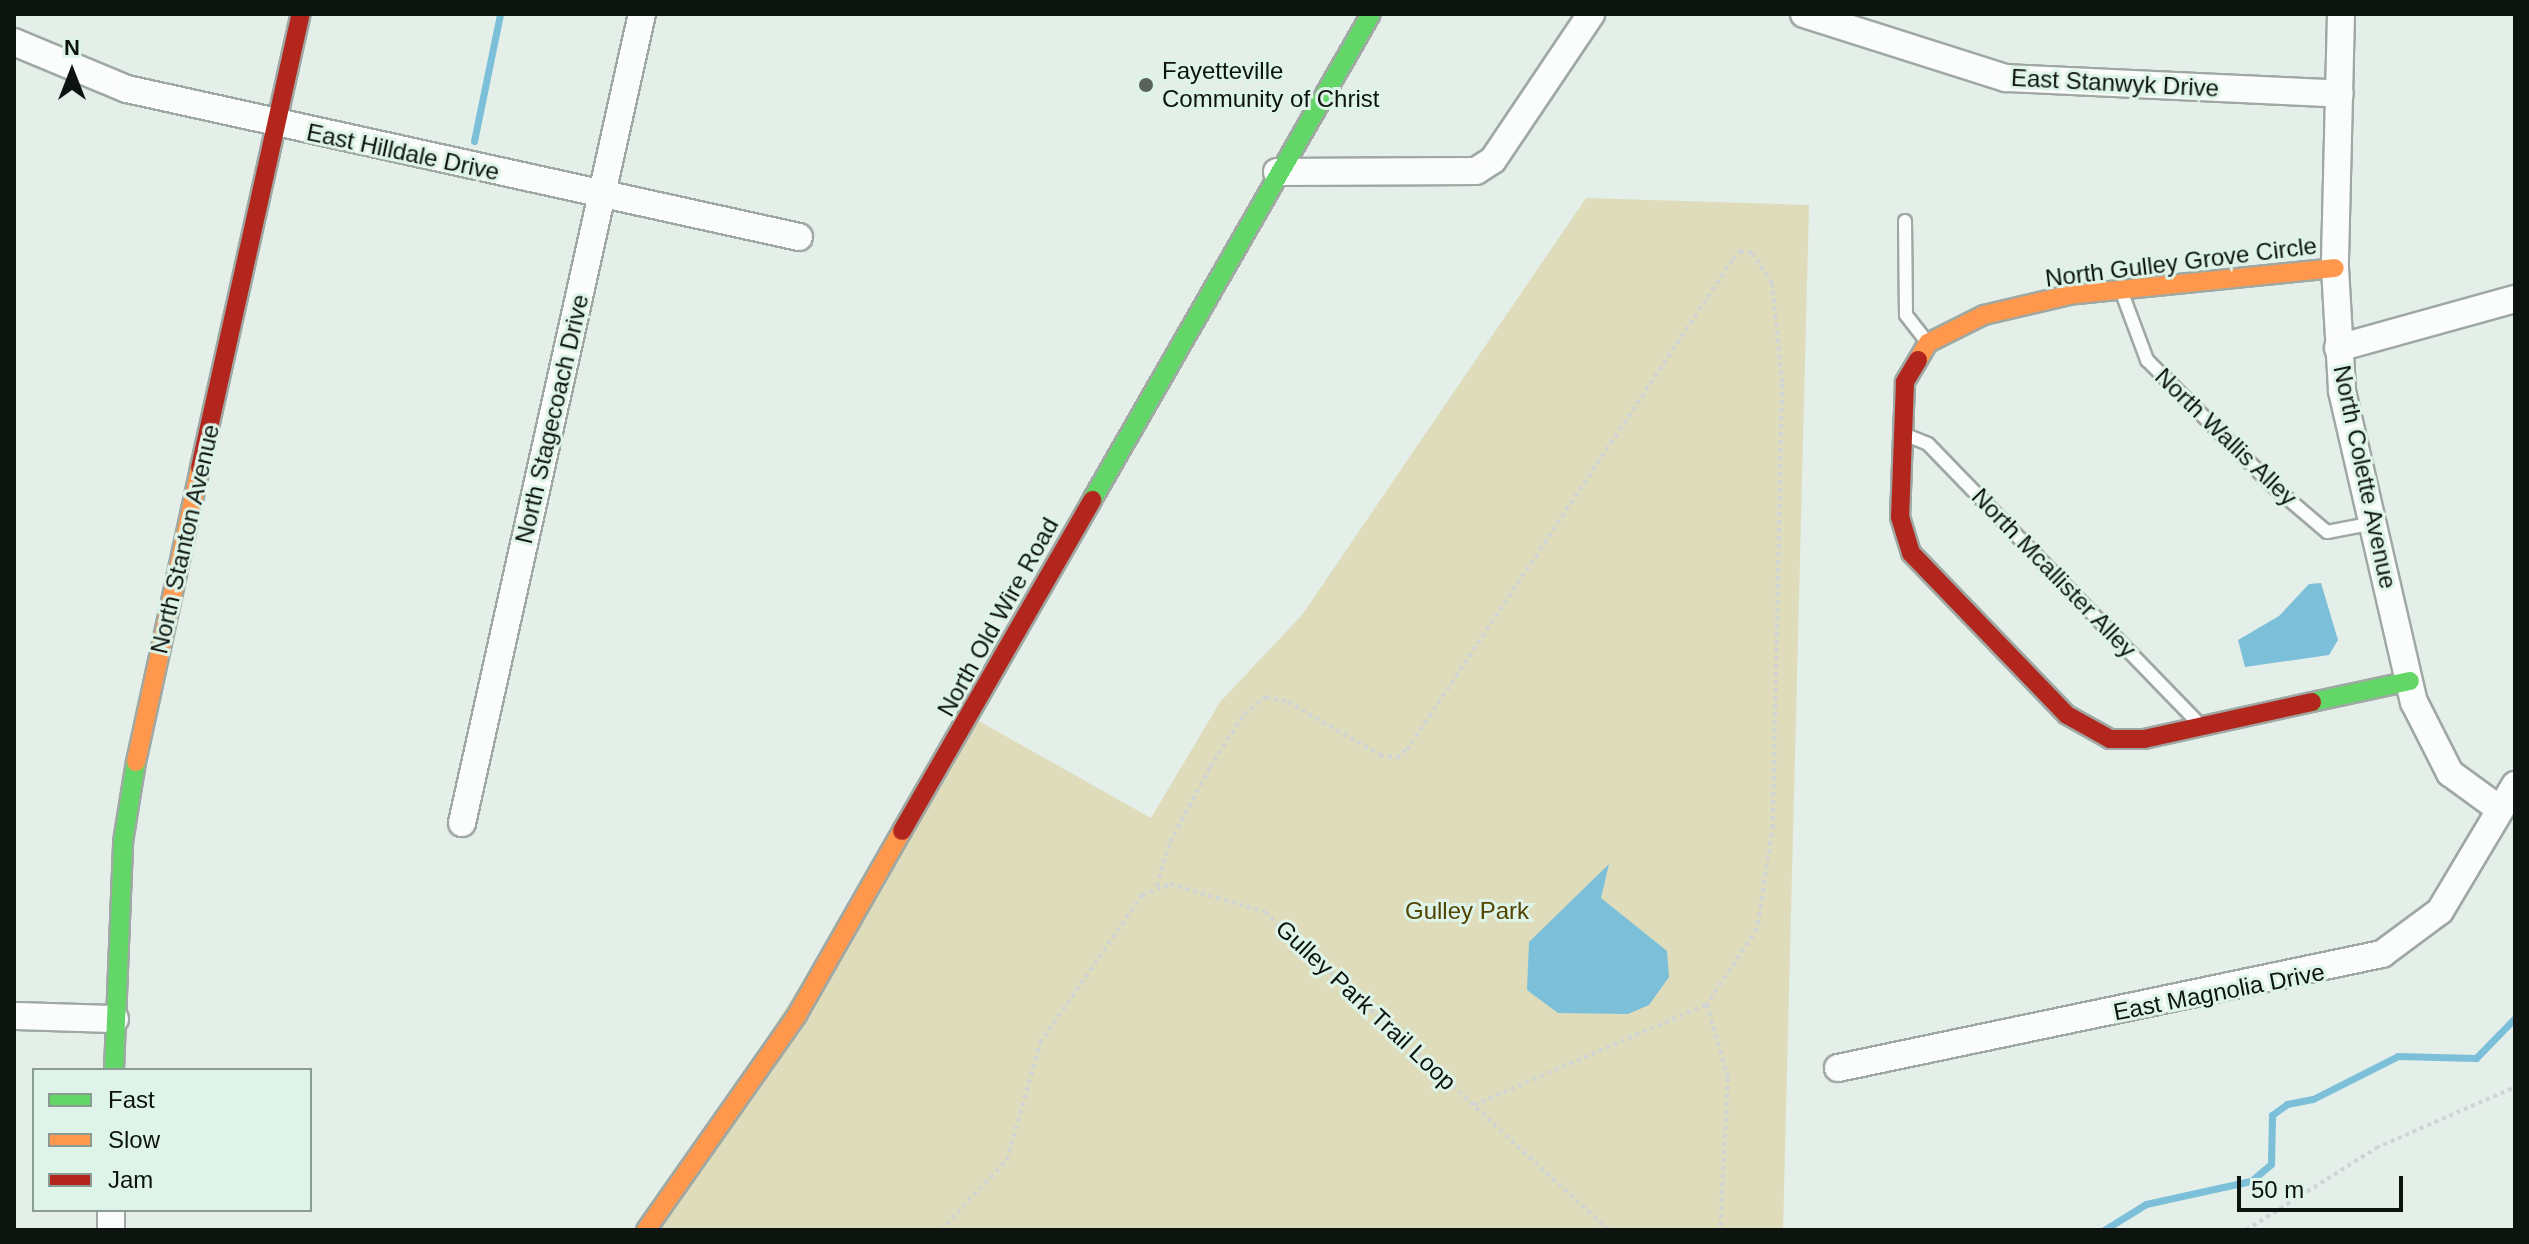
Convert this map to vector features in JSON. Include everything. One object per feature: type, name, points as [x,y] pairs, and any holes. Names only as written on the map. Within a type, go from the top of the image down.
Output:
[{"type":"street","name":"North Stanton Avenue","points":[[114,1068],[123,842],[139,745],[301,14]]},
{"type":"street","name":"North Stagecoach Drive","points":[[462,823],[642,14]]},
{"type":"street","name":"North Old Wire Road","points":[[646,1230],[797,1015],[1277,172],[1371,14]]},
{"type":"street","points":[[1277,172],[1476,171],[1493,160],[1591,14]]},
{"type":"street","name":"East Stanwyk Drive","points":[[1804,14],[2006,78],[2340,94]]},
{"type":"street","name":"North Colette Avenue","points":[[2341,14],[2335,268],[2338,348],[2410,681],[2450,773],[2498,808]]},
{"type":"street","name":"East Hilldale Drive","points":[[14,42],[127,89],[277,125],[799,237]]},
{"type":"street","name":"North Gulley Grove Circle","points":[[1928,343],[1984,315],[2122,290],[2335,268]]},
{"type":"street","points":[[2338,348],[2515,299]]},
{"type":"street","points":[[1928,343],[1905,382],[1898,432],[1900,517],[1911,553],[2067,715],[2110,739],[2201,726],[2410,681]]},
{"type":"street","name":"East Magnolia Drive","points":[[1838,1068],[2382,954],[2440,911],[2498,808],[2515,785]]},
{"type":"street","points":[[14,1016],[115,1019]]},
{"type":"lane","points":[[1905,221],[1906,315],[1928,343]]},
{"type":"lane","name":"North Wallis Alley","points":[[2122,290],[2124,315],[2147,360],[2273,486],[2327,532],[2374,523]]},
{"type":"lane","name":"North Mcallister Alley","points":[[1898,432],[1928,444],[2201,726]]},
{"type":"path","points":[[941,1230],[1007,1160],[1040,1043],[1130,910],[1157,886],[1170,842],[1244,714],[1266,697],[1380,755],[1397,758],[1407,750],[1740,251],[1764,264],[1772,283],[1781,344],[1773,825],[1757,929],[1707,1004],[1474,1105]]},
{"type":"path","name":"Gulley Park Trail Loop","points":[[1157,886],[1184,886],[1265,912],[1609,1230]]},
{"type":"path","points":[[1707,1004],[1728,1078],[1720,1230]]},
{"type":"path","points":[[2246,1230],[2376,1148],[2515,1087]]},
{"type":"green space","name":"Gulley Park","points":[[1586,198],[1809,205],[1783,1230],[646,1230],[970,716],[1151,818],[1220,702],[1302,615]]},
{"type":"water","points":[[2321,583],[2338,640],[2329,655],[2245,667],[2238,640],[2279,616],[2309,584]]},
{"type":"water","points":[[1609,864],[1601,898],[1667,951],[1669,977],[1649,1005],[1628,1014],[1558,1013],[1527,990],[1529,942]]},
{"type":"waterway","points":[[474,141],[500,14]]},
{"type":"waterway","points":[[2104,1230],[2146,1204],[2251,1181],[2271,1164],[2272,1115],[2287,1104],[2313,1099],[2398,1056],[2476,1058],[2515,1018]]},
{"type":"traffic: fast","points":[[1092,500],[1371,14]]},
{"type":"traffic: fast","points":[[2312,702],[2410,681]]},
{"type":"traffic: fast","points":[[114,1068],[123,842],[136,762]]},
{"type":"traffic: slow","points":[[1918,360],[1928,343],[1984,315],[2069,295],[2335,268]]},
{"type":"traffic: slow","points":[[136,762],[200,468]]},
{"type":"traffic: slow","points":[[646,1230],[797,1015],[902,831]]},
{"type":"traffic: jam","points":[[200,468],[301,14]]},
{"type":"traffic: jam","points":[[1918,360],[1905,382],[1900,517],[1911,553],[2067,715],[2110,739],[2144,739],[2312,702]]},
{"type":"traffic: jam","points":[[902,831],[1092,500]]},
{"type":"place","name":"Fayetteville Community of Christ","points":[[1146,85]]}]
